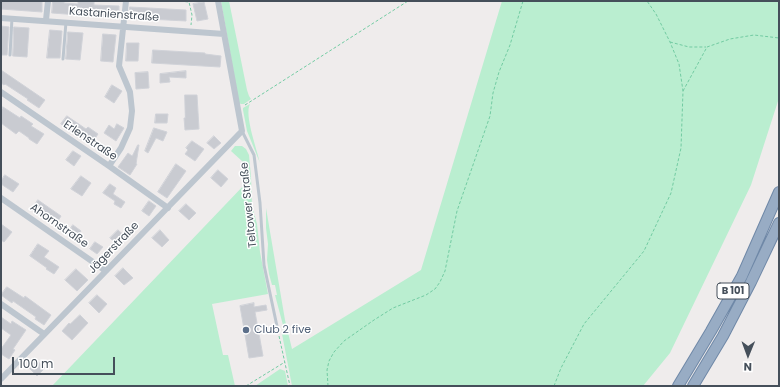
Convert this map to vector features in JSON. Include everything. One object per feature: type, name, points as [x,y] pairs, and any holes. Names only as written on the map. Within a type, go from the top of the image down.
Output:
[{"type":"highway","name":"B 101","points":[[678,386],[742,276],[779,192]]},
{"type":"highway","name":"B 101","points":[[693,386],[723,336],[779,223]]},
{"type":"street","points":[[46,20],[48,1]]},
{"type":"street","points":[[109,166],[121,148],[130,128],[132,111],[130,92],[119,66],[126,1]]},
{"type":"street","name":"Teltower Straße","points":[[218,1],[242,131]]},
{"type":"street","name":"Kastanienstraße","points":[[1,18],[46,20],[224,34]]},
{"type":"street","name":"Erlenstraße","points":[[1,92],[168,208]]},
{"type":"street","name":"Jägerstraße","points":[[1,379],[242,131]]},
{"type":"street","name":"Ahornstraße","points":[[1,198],[106,271]]},
{"type":"street","points":[[1,304],[44,334]]},
{"type":"lane","points":[[10,55],[12,18]]},
{"type":"lane","points":[[63,59],[66,22]]},
{"type":"lane","name":"Teltower Straße","points":[[242,131],[254,155],[260,203],[264,265],[278,331]]},
{"type":"path","points":[[180,1],[189,2],[192,15],[191,31]]},
{"type":"path","points":[[238,109],[408,1]]},
{"type":"path","points":[[328,386],[327,370],[329,361],[334,352],[344,341],[393,308],[426,295],[435,289],[440,282],[445,271],[457,210],[490,116],[493,93],[497,79],[510,45],[523,1]]},
{"type":"path","points":[[554,386],[561,368],[584,324],[644,251],[671,194],[681,148],[683,91],[679,64],[656,14],[647,1]]},
{"type":"path","points":[[670,42],[689,47],[707,47],[730,39],[754,35],[779,38]]},
{"type":"path","points":[[683,91],[707,47]]},
{"type":"path","points":[[278,331],[290,386]]},
{"type":"path","points":[[246,386],[285,362]]},
{"type":"green space","points":[[221,1],[229,1],[247,90],[251,99],[244,104],[239,103]]},
{"type":"green space","points":[[502,1],[779,1],[779,98],[751,185],[670,353],[643,386],[292,386],[282,334],[284,329],[275,295],[277,295],[275,285],[272,285],[269,274],[267,260],[268,244],[266,208],[285,320],[292,349],[421,270]]},
{"type":"green space","points":[[250,104],[250,124],[260,163],[247,131],[243,110],[243,108]]},
{"type":"green space","points":[[235,146],[242,146],[246,149],[249,155],[252,206],[257,224],[260,252],[268,294],[212,304],[223,355],[228,355],[235,386],[52,386],[246,183],[243,162],[231,151]]},
{"type":"green space","points":[[280,369],[285,371],[288,386],[255,386]]},
{"type":"building","points":[[1,1],[42,1],[42,12],[1,9]]},
{"type":"building","points":[[53,1],[78,4],[78,1],[94,2],[94,5],[119,6],[119,17],[93,16],[93,13],[79,13],[79,15],[52,13]]},
{"type":"building","points":[[204,2],[208,19],[197,21],[193,4]]},
{"type":"building","points":[[130,7],[186,10],[186,21],[129,18]]},
{"type":"building","points":[[1,26],[9,27],[7,55],[1,55]]},
{"type":"building","points":[[14,27],[29,28],[27,57],[13,56]]},
{"type":"building","points":[[50,30],[62,31],[60,58],[47,58]]},
{"type":"building","points":[[68,32],[83,33],[80,60],[66,59]]},
{"type":"building","points":[[103,34],[116,35],[113,62],[101,61]]},
{"type":"building","points":[[127,43],[139,43],[138,61],[126,61]]},
{"type":"building","points":[[153,50],[205,53],[221,56],[220,67],[152,63]]},
{"type":"building","points":[[1,70],[45,100],[39,108],[27,100],[28,99],[1,83]]},
{"type":"building","points":[[186,71],[186,78],[169,77],[170,82],[160,83],[160,74]]},
{"type":"building","points":[[148,72],[149,88],[136,89],[135,73]]},
{"type":"building","points":[[112,85],[122,91],[114,103],[105,97]]},
{"type":"building","points":[[185,95],[197,95],[199,129],[185,130]]},
{"type":"building","points":[[3,107],[20,118],[21,116],[33,124],[31,126],[44,134],[37,144],[19,131],[16,134],[1,123],[1,111]]},
{"type":"building","points":[[156,114],[168,114],[167,123],[155,123]]},
{"type":"building","points":[[67,116],[86,129],[88,127],[98,134],[92,143],[74,131],[73,133],[61,124]]},
{"type":"building","points":[[117,124],[124,128],[116,141],[104,133],[109,125],[114,129]]},
{"type":"building","points":[[154,128],[167,132],[163,141],[156,138],[148,153],[145,151]]},
{"type":"building","points":[[214,136],[221,143],[214,149],[207,143]]},
{"type":"building","points":[[192,141],[204,149],[195,161],[185,154],[188,150],[186,148]]},
{"type":"building","points":[[138,145],[137,164],[130,175],[118,167],[128,153],[132,156]]},
{"type":"building","points":[[73,151],[81,156],[74,166],[66,160]]},
{"type":"building","points":[[176,164],[186,171],[167,198],[158,192]]},
{"type":"building","points":[[218,170],[228,179],[221,187],[211,178]]},
{"type":"building","points":[[5,175],[19,184],[13,192],[1,184],[1,181]]},
{"type":"building","points":[[81,176],[91,183],[82,196],[71,189]]},
{"type":"building","points":[[110,184],[116,188],[113,194],[125,202],[121,208],[114,204],[115,201],[103,193]]},
{"type":"building","points":[[38,200],[61,216],[58,221],[44,213],[42,216],[32,210]]},
{"type":"building","points":[[149,201],[156,206],[149,216],[142,211]]},
{"type":"building","points":[[186,204],[196,213],[189,220],[179,211]]},
{"type":"building","points":[[1,224],[12,232],[4,242],[1,240]]},
{"type":"building","points":[[73,225],[81,231],[75,240],[67,234]]},
{"type":"building","points":[[118,230],[127,238],[119,246],[110,238]]},
{"type":"building","points":[[160,230],[169,240],[162,247],[152,238]]},
{"type":"building","points":[[95,242],[103,247],[97,254],[90,249]]},
{"type":"building","points":[[38,244],[49,251],[44,257],[59,267],[54,274],[30,256]]},
{"type":"building","points":[[123,268],[133,278],[124,285],[115,276]]},
{"type":"building","points":[[76,269],[88,280],[77,291],[65,280]]},
{"type":"building","points":[[7,287],[24,298],[25,296],[51,315],[44,325],[35,319],[36,317],[13,301],[12,303],[1,295]]},
{"type":"building","points":[[97,295],[107,304],[99,313],[89,303]]},
{"type":"building","points":[[254,303],[254,307],[266,305],[267,310],[255,312],[263,356],[249,358],[240,306]]},
{"type":"building","points":[[80,315],[88,323],[72,340],[62,331],[69,323],[70,324]]},
{"type":"building","points":[[1,317],[11,324],[12,321],[26,330],[13,349],[15,350],[9,359],[1,354],[1,349],[11,335],[1,328]]},
{"type":"building","points":[[34,358],[45,368],[37,376],[27,366]]},
{"type":"place","name":"Club 2 five","points":[[246,330]]}]
